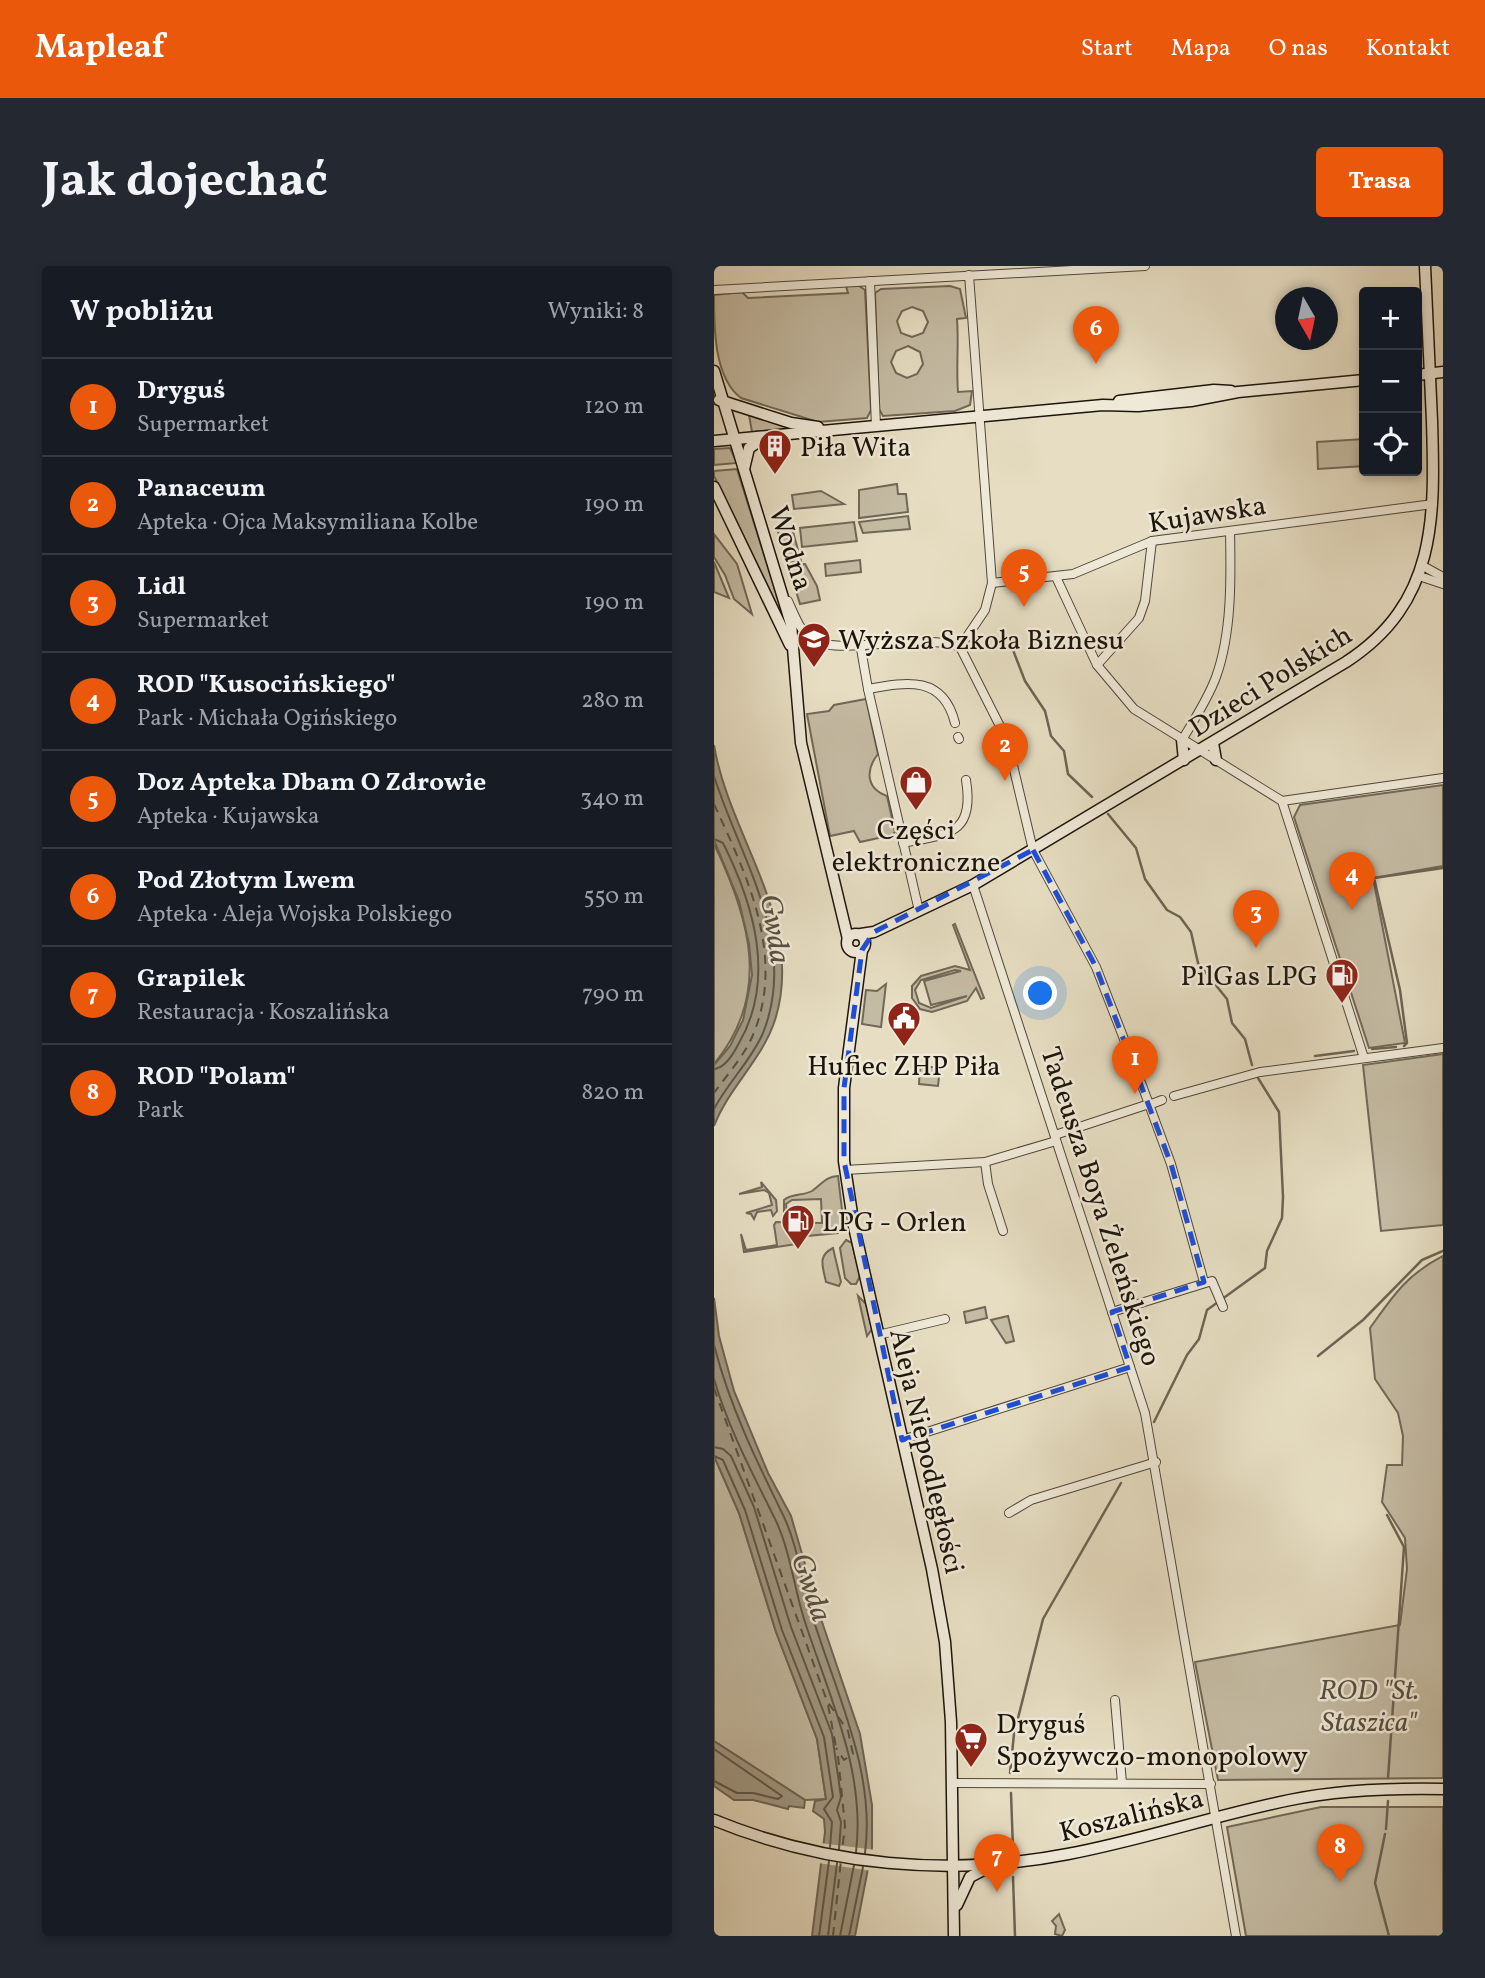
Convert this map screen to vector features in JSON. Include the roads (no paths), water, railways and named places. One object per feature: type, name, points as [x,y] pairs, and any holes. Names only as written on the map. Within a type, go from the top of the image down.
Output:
[{"type":"street","points":[[714,290],[1057,268],[1145,266]]},
{"type":"street","name":"Dzieci Polskich","points":[[857,942],[973,885],[1213,743],[1366,648],[1394,620],[1421,571],[1433,504],[1425,266]]},
{"type":"street","points":[[960,648],[985,610],[992,583],[969,275]]},
{"type":"street","points":[[870,281],[876,426]]},
{"type":"street","points":[[714,370],[727,393],[752,411]]},
{"type":"street","name":"Wodna","points":[[714,370],[718,399],[782,588],[783,612],[794,654]]},
{"type":"street","points":[[1422,375],[1443,372]]},
{"type":"street","points":[[714,441],[1102,405],[1170,394],[1214,390],[1238,392],[1359,380]]},
{"type":"street","points":[[718,399],[791,423],[835,429]]},
{"type":"street","points":[[745,476],[748,448],[770,437]]},
{"type":"street","name":"Wodna","points":[[714,488],[783,612]]},
{"type":"street","name":"Kujawska","points":[[992,583],[1073,574],[1152,541],[1433,504]]},
{"type":"street","points":[[1184,760],[1182,740],[1213,685],[1222,658],[1229,591],[1230,531]]},
{"type":"street","points":[[1097,665],[1139,618],[1145,601],[1152,541]]},
{"type":"street","points":[[1421,571],[1443,577]]},
{"type":"street","points":[[1421,571],[1443,584]]},
{"type":"street","points":[[1056,576],[1097,665],[1134,709],[1282,801],[1443,778]]},
{"type":"street","points":[[782,588],[799,625],[814,641],[828,645],[946,641],[960,648],[1007,740],[1032,850],[1096,967],[1171,1164],[1204,1282]]},
{"type":"street","points":[[860,643],[919,911]]},
{"type":"street","name":"Aleja Niepodległości","points":[[794,654],[803,750],[844,923],[857,942],[857,980],[844,1088],[845,1170],[854,1227],[943,1630],[950,1694],[954,1936]]},
{"type":"street","points":[[868,689],[911,682],[923,685],[946,699],[956,723]]},
{"type":"street","points":[[1213,743],[1216,760]]},
{"type":"street","points":[[903,842],[936,836],[956,828],[969,806],[966,780]]},
{"type":"street","points":[[1282,801],[1364,1058]]},
{"type":"street","name":"Tadeusza Boya Żeleńskiego","points":[[973,885],[1130,1367],[1156,1462],[1236,1936]]},
{"type":"street","points":[[1174,1096],[1260,1072],[1443,1048]]},
{"type":"street","points":[[845,1170],[985,1162],[1162,1100]]},
{"type":"street","points":[[985,1162],[988,1184],[1003,1231]]},
{"type":"street","points":[[1112,1312],[1212,1281],[1223,1307]]},
{"type":"street","points":[[878,1335],[945,1319]]},
{"type":"street","points":[[902,1440],[1130,1367]]},
{"type":"street","points":[[1009,1513],[1031,1500],[1156,1462]]},
{"type":"street","points":[[1115,1700],[1122,1783]]},
{"type":"street","points":[[952,1783],[1210,1784]]},
{"type":"street","name":"Koszalińska","points":[[718,1822],[792,1848],[848,1860],[906,1864],[1002,1862],[1073,1853],[1216,1817],[1315,1796],[1443,1789]]},
{"type":"street","points":[[954,1914],[961,1891],[970,1877],[1002,1862]]},
{"type":"water","name":"Gwda","points":[[714,745],[722,779],[773,914],[781,949],[782,984],[775,1020],[769,1034],[714,1126],[714,1065],[730,1046],[743,1020],[752,975],[749,944],[739,901],[714,840]]},
{"type":"water","points":[[714,1298],[719,1336],[734,1391],[768,1473],[791,1516],[820,1616],[860,1734],[872,1805],[872,1848],[855,1936],[812,1936],[825,1832],[824,1819],[813,1811],[815,1801],[826,1799],[817,1739],[776,1632],[739,1513],[714,1456]]},
{"type":"water","points":[[714,1741],[805,1800],[804,1808],[789,1806],[788,1809],[753,1800],[734,1800],[714,1786]]},
{"type":"waterway","points":[[1013,650],[1025,681],[1045,711],[1051,736],[1064,751],[1068,774],[1092,797]]},
{"type":"waterway","points":[[1108,814],[1136,848],[1145,879],[1167,910],[1180,917],[1191,932],[1198,963],[1227,999],[1232,1023],[1245,1039],[1252,1065]]},
{"type":"waterway","points":[[1404,1046],[1407,1043],[1400,990],[1374,878],[1443,868]]},
{"type":"waterway","points":[[1372,1049],[1396,1047]]},
{"type":"waterway","points":[[1315,1056],[1354,1051]]},
{"type":"waterway","points":[[1154,1422],[1187,1355],[1199,1339],[1207,1310],[1265,1268],[1267,1251],[1282,1218],[1279,1112],[1258,1078]]},
{"type":"waterway","points":[[1318,1356],[1363,1320],[1422,1260],[1443,1251]]},
{"type":"waterway","points":[[1010,1773],[1014,1734],[1043,1619],[1121,1483]]},
{"type":"waterway","points":[[1387,1515],[1404,1547],[1388,1778]]},
{"type":"waterway","points":[[1011,1793],[1013,1849]]},
{"type":"waterway","points":[[1386,1829],[1388,1801]]},
{"type":"waterway","points":[[1385,1834],[1375,1883],[1389,1936]]},
{"type":"waterway","points":[[1013,1877],[1015,1936]]},
{"type":"place","name":"Pod Złotym Lwem","points":[[1096,364]]},
{"type":"place","name":"Piła Wita","points":[[775,476]]},
{"type":"place","name":"Doz Apteka Dbam O Zdrowie","points":[[1024,607]]},
{"type":"place","name":"Wyższa Szkoła Biznesu","points":[[814,669]]},
{"type":"place","name":"Panaceum","points":[[1005,781]]},
{"type":"place","name":"Części elektroniczne","points":[[916,812]]},
{"type":"place","name":"ROD \"Kusocińskiego\"","points":[[1352,910]]},
{"type":"place","name":"Lidl","points":[[1256,948]]},
{"type":"place","name":"PilGas LPG","points":[[1342,1005]]},
{"type":"place","name":"Hufiec ZHP Piła","points":[[904,1048]]},
{"type":"place","name":"Dryguś","points":[[1135,1094]]},
{"type":"place","name":"LPG - Orlen","points":[[798,1251]]},
{"type":"place","name":"Dryguś Spożywczo-monopolowy","points":[[971,1769]]},
{"type":"place","name":"ROD \"Polam\"","points":[[1340,1882]]},
{"type":"place","name":"Grapilek","points":[[997,1892]]},
{"type":"park label","name":"ROD \"St. Staszica\"","points":[[1369,1705]]}]
